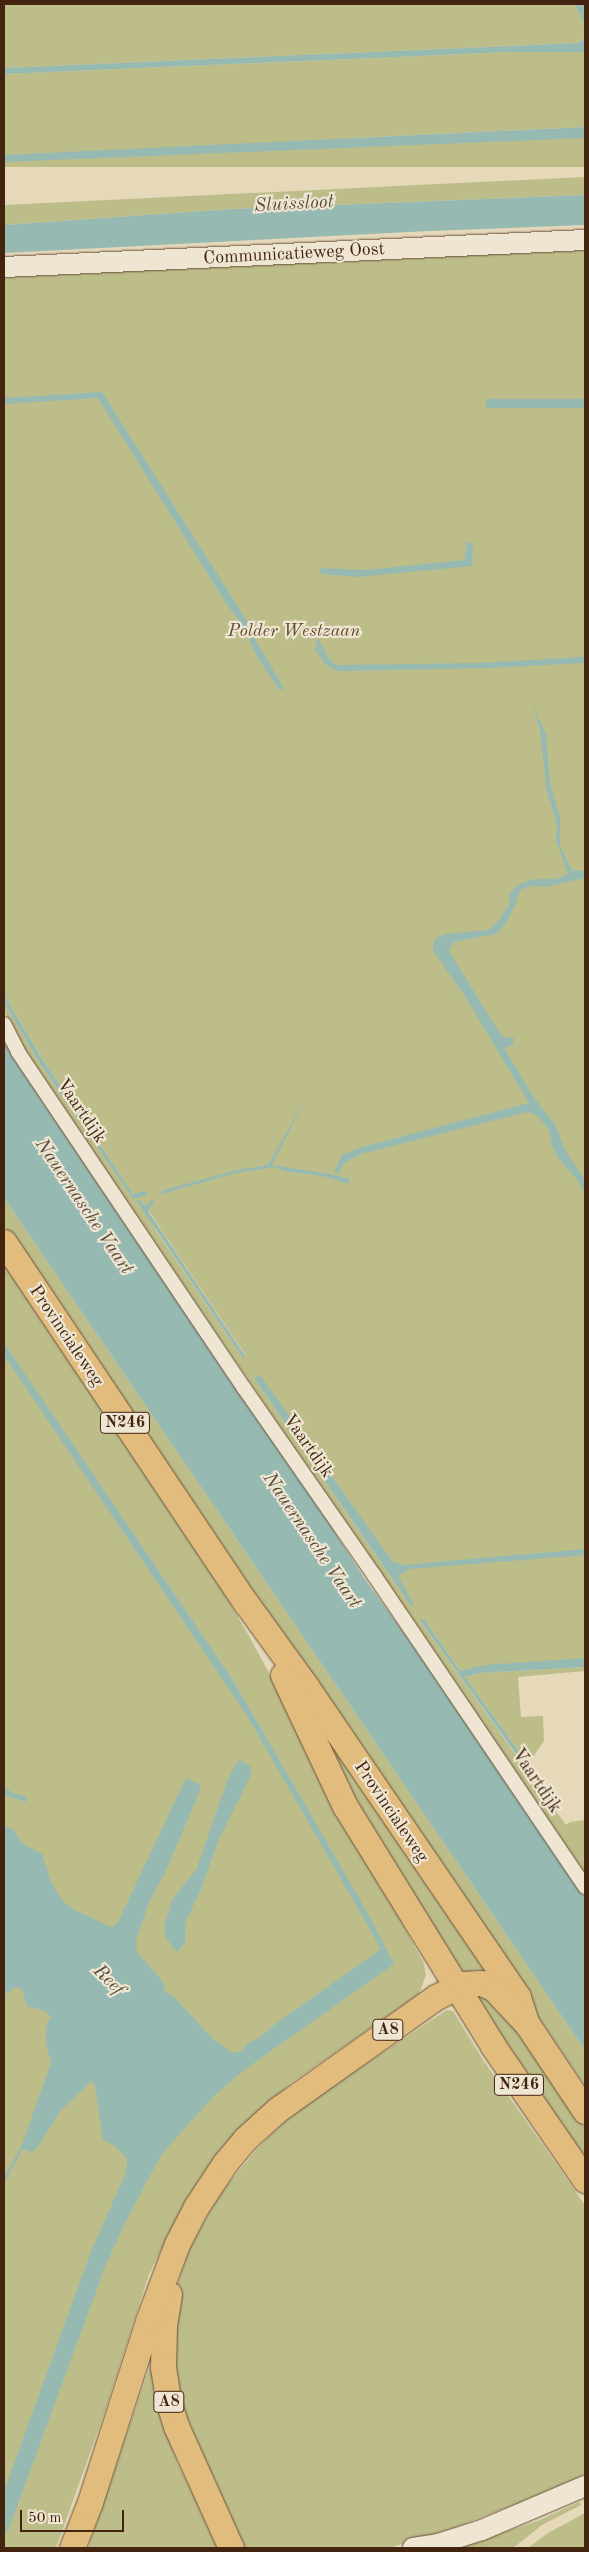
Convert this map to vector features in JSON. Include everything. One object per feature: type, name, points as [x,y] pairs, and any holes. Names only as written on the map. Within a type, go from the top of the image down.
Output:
[{"type":"highway","name":"Provincialeweg","points":[[4,1242],[246,1603],[306,1686],[518,1997],[527,2024]]},
{"type":"highway","name":"Provincialeweg","points":[[246,1603],[307,1722],[345,1806],[457,1986]]},
{"type":"highway","name":"A8","points":[[72,2548],[90,2502],[148,2321],[177,2244],[208,2187],[245,2139],[297,2094],[436,1997],[457,1986],[481,1983],[493,1988],[527,2024]]},
{"type":"highway","name":"N246","points":[[457,1986],[532,2104],[585,2180]]},
{"type":"highway","points":[[527,2024],[585,2111]]},
{"type":"highway","name":"A8","points":[[177,2244],[164,2326],[163,2367],[165,2385],[176,2426],[231,2548]]},
{"type":"street","name":"Communicatieweg Oost","points":[[4,267],[585,240]]},
{"type":"street","name":"Vaartdijk","points":[[4,1024],[18,1052],[244,1388],[374,1575],[585,1888]]},
{"type":"street","points":[[413,2548],[434,2546],[526,2513],[585,2486]]},
{"type":"green space","points":[[4,4],[575,4],[585,26],[585,39],[578,43],[4,68]]},
{"type":"green space","points":[[511,52],[585,52],[585,127],[4,155],[4,74]]},
{"type":"green space","points":[[4,138],[585,138],[585,167],[4,167]]},
{"type":"green space","points":[[585,177],[585,195],[232,209],[4,225],[4,205]]},
{"type":"green space","name":"Polder Westzaan","points":[[585,243],[585,1663],[460,1671],[424,1619],[419,1619],[566,1825],[570,1822],[585,1820],[585,1877],[24,1050],[4,1010],[4,1002],[37,1059],[133,1198],[138,1197],[133,1194],[41,1057],[4,995],[4,275]],"holes":[[[140,1200],[246,1356],[243,1358],[155,1229]],[[254,1378],[399,1579],[413,1605],[395,1583]]]},
{"type":"green space","points":[[4,1198],[585,2050],[585,2086],[4,1225]]},
{"type":"green space","points":[[4,1256],[196,1545],[253,1643],[424,1964],[426,1975],[419,1994],[291,2083],[253,2118],[169,2235],[149,2274],[104,2414],[56,2548],[4,2548]],"holes":[[[92,1474],[233,1680],[272,1748]]]},
{"type":"green space","points":[[585,1667],[585,1671],[518,1677],[521,1717],[543,1716],[544,1741],[528,1764],[465,1677],[480,1673]]},
{"type":"green space","points":[[323,1731],[488,1972],[476,1970],[457,1975],[353,1794]]},
{"type":"green space","points":[[471,1993],[481,1994],[507,2012],[585,2128],[585,2164]]},
{"type":"green space","points":[[447,2010],[453,2011],[483,2060],[585,2205],[585,2474],[539,2495],[456,2527],[389,2548],[236,2548],[174,2406],[176,2289],[190,2247],[219,2195],[257,2149],[286,2120],[316,2097]]},
{"type":"green space","points":[[150,2366],[153,2368],[161,2418],[178,2464],[222,2548],[88,2548]]},
{"type":"green space","points":[[579,2502],[581,2505],[542,2525],[513,2548],[454,2548],[538,2521]]},
{"type":"green space","points":[[585,2513],[585,2548],[528,2548],[548,2533]]},
{"type":"water","points":[[575,4],[585,4],[585,26]]},
{"type":"water","points":[[585,39],[585,52],[511,52],[4,74],[4,68],[578,43]]},
{"type":"water","points":[[585,127],[585,138],[4,162],[4,155]]},
{"type":"water","points":[[585,195],[585,225],[429,231],[4,253],[4,225],[232,209]]},
{"type":"water","points":[[102,392],[249,624],[255,639],[285,690],[279,689],[259,660],[240,622],[225,602],[98,398],[4,404],[4,398]]},
{"type":"water","points":[[486,399],[585,399],[585,408],[486,408]]},
{"type":"water","points":[[467,542],[473,543],[472,566],[358,577],[321,574],[320,568],[366,570],[464,560]]},
{"type":"water","points":[[318,637],[328,658],[336,665],[479,663],[585,657],[585,663],[490,668],[337,671],[325,664],[315,649]]},
{"type":"water","points":[[533,705],[546,734],[550,784],[560,817],[560,847],[572,870],[585,871],[585,878],[546,887],[531,886],[520,890],[514,908],[504,926],[496,934],[453,942],[449,951],[499,1032],[505,1038],[514,1037],[513,1044],[504,1048],[535,1099],[556,1126],[565,1150],[585,1180],[585,1195],[578,1181],[558,1158],[552,1146],[549,1130],[537,1115],[527,1112],[361,1154],[344,1163],[338,1174],[334,1172],[342,1155],[362,1147],[529,1103],[468,1001],[434,952],[433,945],[435,939],[446,934],[488,930],[499,920],[509,905],[510,894],[517,885],[534,879],[555,879],[568,874],[556,841],[557,825],[547,792],[540,731]]},
{"type":"water","points":[[4,995],[41,1057],[133,1194],[146,1191],[147,1195],[133,1199],[37,1059],[4,1002]]},
{"type":"water","name":"Nauernasche Vaart","points":[[4,1042],[90,1172],[278,1443],[364,1578],[454,1702],[585,1897],[585,2050],[4,1198]]},
{"type":"water","points":[[307,1096],[272,1165],[330,1174],[349,1179],[349,1184],[322,1176],[284,1171],[277,1167],[236,1173],[162,1194],[161,1191],[236,1170],[268,1165]]},
{"type":"water","points":[[136,1200],[140,1200],[145,1206],[152,1200],[155,1202],[148,1211],[246,1357],[243,1358]]},
{"type":"water","name":"Reef","points":[[4,1343],[233,1680],[370,1917],[394,1964],[244,2070],[213,2097],[161,2155],[124,2225],[105,2267],[4,2538],[4,2491],[90,2254],[126,2172],[127,2159],[115,2146],[103,2140],[95,2086],[92,2081],[61,2110],[37,2148],[32,2152],[22,2149],[4,2184],[4,2178],[23,2142],[51,2063],[46,2045],[46,2026],[51,2016],[43,2010],[29,2007],[25,2002],[22,1989],[16,1987],[4,1995],[4,1826],[14,1830],[22,1843],[42,1854],[51,1882],[62,1900],[73,1909],[111,1927],[117,1924],[186,1778],[200,1784],[199,1793],[165,1873],[150,1900],[136,1941],[137,1952],[163,1982],[165,1992],[173,1996],[213,2039],[233,2053],[242,2051],[248,2043],[256,2040],[278,2022],[381,1949],[249,1719],[4,1355]]},
{"type":"water","points":[[260,1375],[393,1562],[403,1565],[585,1549],[585,1555],[409,1569],[398,1576],[414,1604],[411,1606],[254,1378]]},
{"type":"water","points":[[419,1619],[424,1619],[460,1671],[485,1665],[585,1658],[585,1667],[480,1673],[465,1677],[528,1764],[524,1765]]},
{"type":"water","points":[[240,1760],[252,1768],[250,1777],[219,1839],[201,1889],[186,1921],[185,1943],[177,1952],[165,1937],[164,1926],[173,1898],[196,1870],[228,1779]]},
{"type":"water","points":[[4,1787],[13,1793],[27,1797],[26,1802],[4,1795]]},
{"type":"water label","name":"Sluissloot","points":[[294,205]]}]
